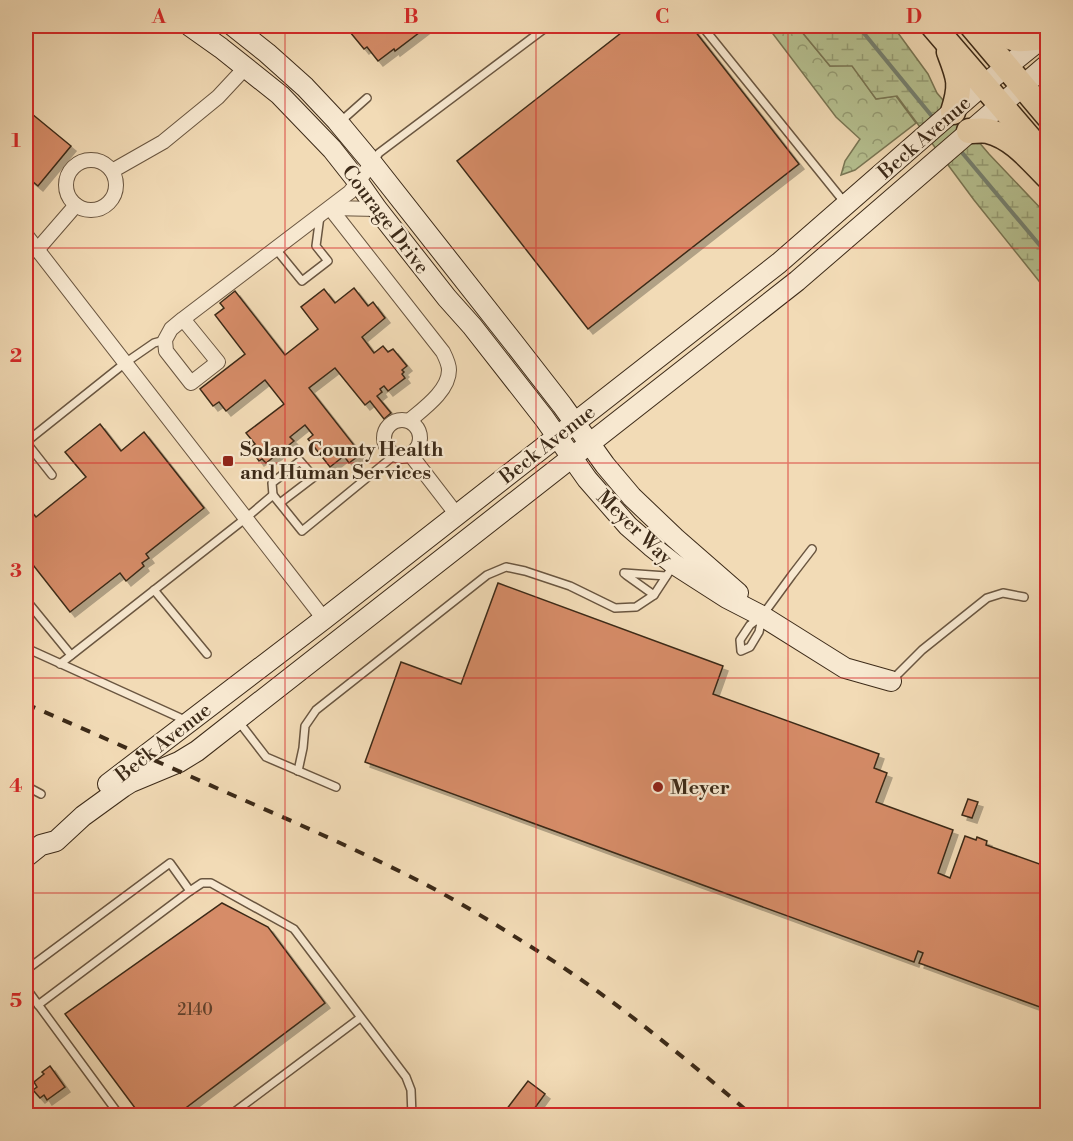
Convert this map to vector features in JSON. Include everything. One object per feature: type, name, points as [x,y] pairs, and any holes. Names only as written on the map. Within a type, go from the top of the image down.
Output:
[{"type":"highway","points":[[972,26],[1047,116]]},
{"type":"highway","points":[[992,26],[1013,39],[1021,40],[1046,35]]},
{"type":"highway","points":[[939,32],[1047,160]]},
{"type":"highway","points":[[939,32],[959,79],[959,94],[953,112]]},
{"type":"highway","points":[[969,131],[986,130],[1002,136],[1047,177]]},
{"type":"street","name":"Courage Drive","points":[[190,26],[280,95],[332,150],[557,437]]},
{"type":"street","name":"Courage Drive","points":[[233,26],[305,87],[339,123],[590,444]]},
{"type":"street","name":"Beck Avenue","points":[[33,851],[48,831],[324,619],[779,263],[953,112],[1046,35]]},
{"type":"street","name":"Beck Avenue","points":[[33,851],[56,841],[83,816],[123,787],[188,758],[237,720],[797,281],[1047,64]]},
{"type":"street","points":[[112,171],[163,142],[218,98],[245,68]]},
{"type":"street","points":[[96,160],[105,164],[112,171],[116,181],[115,190],[111,199],[104,206],[85,209],[76,205],[69,198],[66,179],[70,170],[78,163],[96,160]]},
{"type":"street","points":[[183,319],[218,362],[191,383],[166,351],[165,340],[171,329],[183,319],[275,248],[350,192],[372,163]]},
{"type":"street","points":[[37,250],[76,205]]},
{"type":"street","points":[[325,212],[377,209]]},
{"type":"street","points":[[325,212],[443,352],[447,360],[448,379],[442,390],[409,421]]},
{"type":"street","points":[[26,235],[324,619]]},
{"type":"street","points":[[403,454],[415,451],[420,440],[418,428],[409,421],[398,420],[388,426],[385,442],[387,447],[403,454],[457,515]]},
{"type":"street","name":"Meyer Way","points":[[557,437],[587,479],[670,570],[762,616],[845,668],[891,681]]},
{"type":"street","name":"Meyer Way","points":[[590,444],[632,497],[762,616]]},
{"type":"lane","points":[[372,163],[379,153],[548,26]]},
{"type":"lane","points":[[702,26],[846,204]]},
{"type":"lane","points":[[339,123],[367,98]]},
{"type":"lane","points":[[275,248],[302,281],[328,261],[316,246],[325,212]]},
{"type":"lane","points":[[26,260],[37,250]]},
{"type":"lane","points":[[52,475],[26,442],[125,363],[154,343],[165,340]]},
{"type":"lane","points":[[280,503],[314,477],[300,460],[272,483],[273,495],[302,531],[403,454]]},
{"type":"lane","points":[[60,664],[273,495]]},
{"type":"lane","points":[[762,616],[759,632],[750,647],[741,651],[740,640],[750,625],[762,616],[812,549]]},
{"type":"lane","points":[[298,771],[305,726],[316,710],[487,575],[506,567],[525,570],[570,586],[615,608],[636,607],[654,595],[670,570]]},
{"type":"lane","points":[[654,595],[624,573],[670,570]]},
{"type":"lane","points":[[154,590],[207,654]]},
{"type":"lane","points":[[891,681],[922,650],[987,598],[1003,593],[1024,597]]},
{"type":"lane","points":[[26,600],[71,655]]},
{"type":"lane","points":[[26,648],[189,722]]},
{"type":"lane","points":[[237,720],[266,757],[336,787]]},
{"type":"lane","points":[[26,786],[41,794]]},
{"type":"lane","points":[[26,970],[170,863],[190,891]]},
{"type":"lane","points":[[38,1005],[190,891],[202,883],[211,883],[294,929],[406,1077],[411,1090],[412,1116]]},
{"type":"lane","points":[[26,988],[120,1116]]},
{"type":"lane","points":[[229,1116],[360,1018]]},
{"type":"green space","points":[[767,26],[797,26],[830,66],[852,65],[876,99],[896,96],[916,123],[855,170],[841,175],[845,161],[860,139],[836,117]]},
{"type":"green space","points":[[797,26],[893,26],[928,74],[937,93],[989,154],[1047,215],[1047,291],[974,200],[897,96],[876,99],[852,66],[830,66]]},
{"type":"building","points":[[345,26],[428,26],[378,61],[367,47],[364,49]]},
{"type":"building","points":[[630,26],[691,26],[799,164],[588,329],[457,161]]},
{"type":"building","points":[[26,109],[71,146],[38,186],[26,176]]},
{"type":"building","points":[[354,288],[368,306],[373,302],[385,318],[362,337],[374,353],[383,346],[388,352],[393,349],[407,366],[402,370],[405,378],[388,391],[384,386],[380,389],[382,392],[377,396],[391,413],[384,419],[370,401],[365,405],[335,368],[309,388],[361,454],[349,463],[344,456],[330,467],[308,439],[313,435],[305,425],[290,437],[294,441],[266,463],[262,459],[259,461],[250,448],[255,444],[246,433],[284,404],[265,380],[226,411],[219,402],[213,406],[200,389],[245,354],[215,315],[224,308],[220,303],[235,291],[285,355],[318,329],[301,307],[324,289],[335,303]]},
{"type":"building","points":[[100,424],[121,451],[144,432],[204,508],[146,554],[149,558],[142,563],[144,566],[126,581],[120,573],[70,612],[26,556],[26,512],[29,509],[36,517],[86,477],[65,452]]},
{"type":"building","name":"Meyer","points":[[498,583],[723,666],[713,694],[879,754],[874,768],[887,773],[876,802],[953,830],[938,873],[950,878],[965,836],[976,840],[977,837],[987,841],[986,845],[1048,867],[1048,1010],[919,963],[923,953],[918,951],[914,962],[365,762],[401,662],[461,684]]},
{"type":"building","points":[[968,799],[978,802],[972,818],[962,815]]},
{"type":"building","points":[[222,903],[268,927],[325,1003],[175,1116],[141,1116],[65,1014]]},
{"type":"building","points":[[50,1066],[65,1087],[47,1100],[44,1095],[40,1098],[33,1090],[37,1087],[34,1082]]},
{"type":"building","points":[[528,1081],[545,1094],[529,1116],[513,1116],[506,1110]]},
{"type":"waterway","points":[[858,26],[935,120]]},
{"type":"waterway","points":[[959,149],[1048,255]]},
{"type":"railway","points":[[26,704],[320,834],[451,898],[544,955],[598,992],[677,1052],[753,1116]]},
{"type":"place","name":"Solano County Health and Human Services","points":[[228,461]]},
{"type":"place","name":"Meyer","points":[[658,787]]}]
